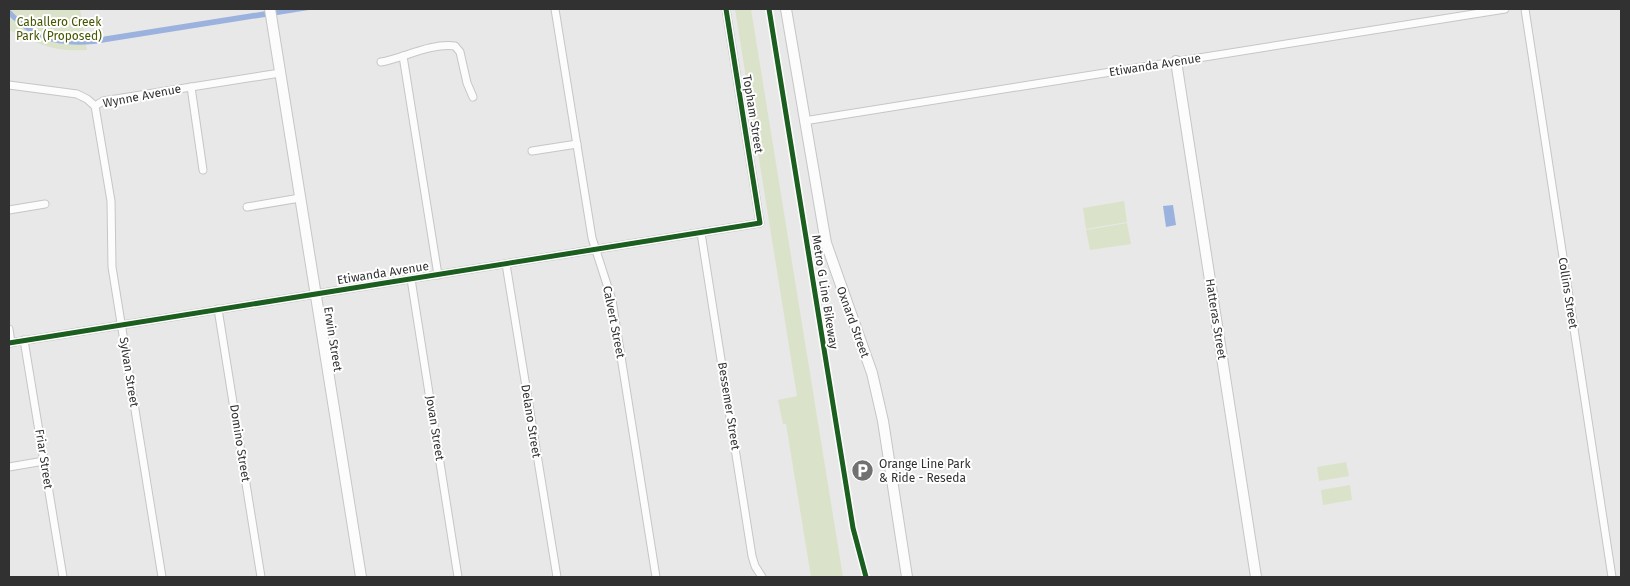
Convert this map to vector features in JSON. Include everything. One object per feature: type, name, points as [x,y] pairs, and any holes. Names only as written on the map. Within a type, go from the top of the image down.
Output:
[{"type":"street","name":"Calvert Street","points":[[555,9],[594,250],[612,300],[656,577]]},
{"type":"street","name":"Topham Street","points":[[726,9],[760,223]]},
{"type":"street","name":"Oxnard Street","points":[[786,9],[826,243],[872,373],[881,411],[907,577]]},
{"type":"street","name":"Etiwanda Avenue","points":[[804,121],[1505,9]]},
{"type":"street","name":"Collins Street","points":[[1525,9],[1612,577]]},
{"type":"street","name":"Erwin Street","points":[[271,11],[361,577]]},
{"type":"street","points":[[381,62],[414,51],[455,46],[460,52],[467,83],[473,97]]},
{"type":"street","points":[[403,56],[438,274]]},
{"type":"street","name":"Hatteras Street","points":[[1176,61],[1256,577]]},
{"type":"street","name":"Wynne Avenue","points":[[9,84],[77,94],[95,106],[103,101],[280,73]]},
{"type":"street","points":[[191,87],[204,170]]},
{"type":"street","name":"Sylvan Street","points":[[95,106],[111,201],[112,267],[162,577]]},
{"type":"street","points":[[532,151],[577,144]]},
{"type":"street","points":[[247,207],[300,198]]},
{"type":"street","points":[[9,210],[45,204]]},
{"type":"street","name":"Etiwanda Avenue","points":[[10,343],[760,223]]},
{"type":"street","name":"Bessemer Street","points":[[701,233],[752,556],[755,566],[762,577]]},
{"type":"street","name":"Delano Street","points":[[506,264],[557,577]]},
{"type":"street","name":"Jovan Street","points":[[411,279],[458,577]]},
{"type":"street","name":"Domino Street","points":[[218,309],[261,577]]},
{"type":"street","points":[[9,329],[10,343]]},
{"type":"street","name":"Friar Street","points":[[24,340],[63,577]]},
{"type":"street","points":[[9,467],[44,461]]},
{"type":"green space","name":"Caballero Creek Park (Proposed)","points":[[9,9],[80,9],[87,50],[64,50],[46,46],[9,30]]},
{"type":"green space","points":[[735,9],[751,9],[843,577],[811,577],[786,424],[783,424],[778,400],[797,396]]},
{"type":"green space","points":[[1124,201],[1127,222],[1086,229],[1083,208]]},
{"type":"green space","points":[[1127,223],[1131,244],[1090,250],[1086,230]]},
{"type":"green space","points":[[1346,462],[1349,476],[1319,481],[1317,467]]},
{"type":"green space","points":[[1350,485],[1352,500],[1323,505],[1321,490]]},
{"type":"water","points":[[9,9],[23,22],[51,37],[82,40],[279,9],[315,9],[81,45],[58,43],[38,37],[9,16]]},
{"type":"water","points":[[1173,205],[1176,225],[1166,227],[1163,206]]},
{"type":"cycle path","points":[[9,343],[760,223],[726,9]]},
{"type":"cycle path","name":"Metro G Line Bikeway","points":[[769,9],[853,528],[866,577]]},
{"type":"place","name":"Orange Line Park & Ride - Reseda","points":[[863,471]]}]
